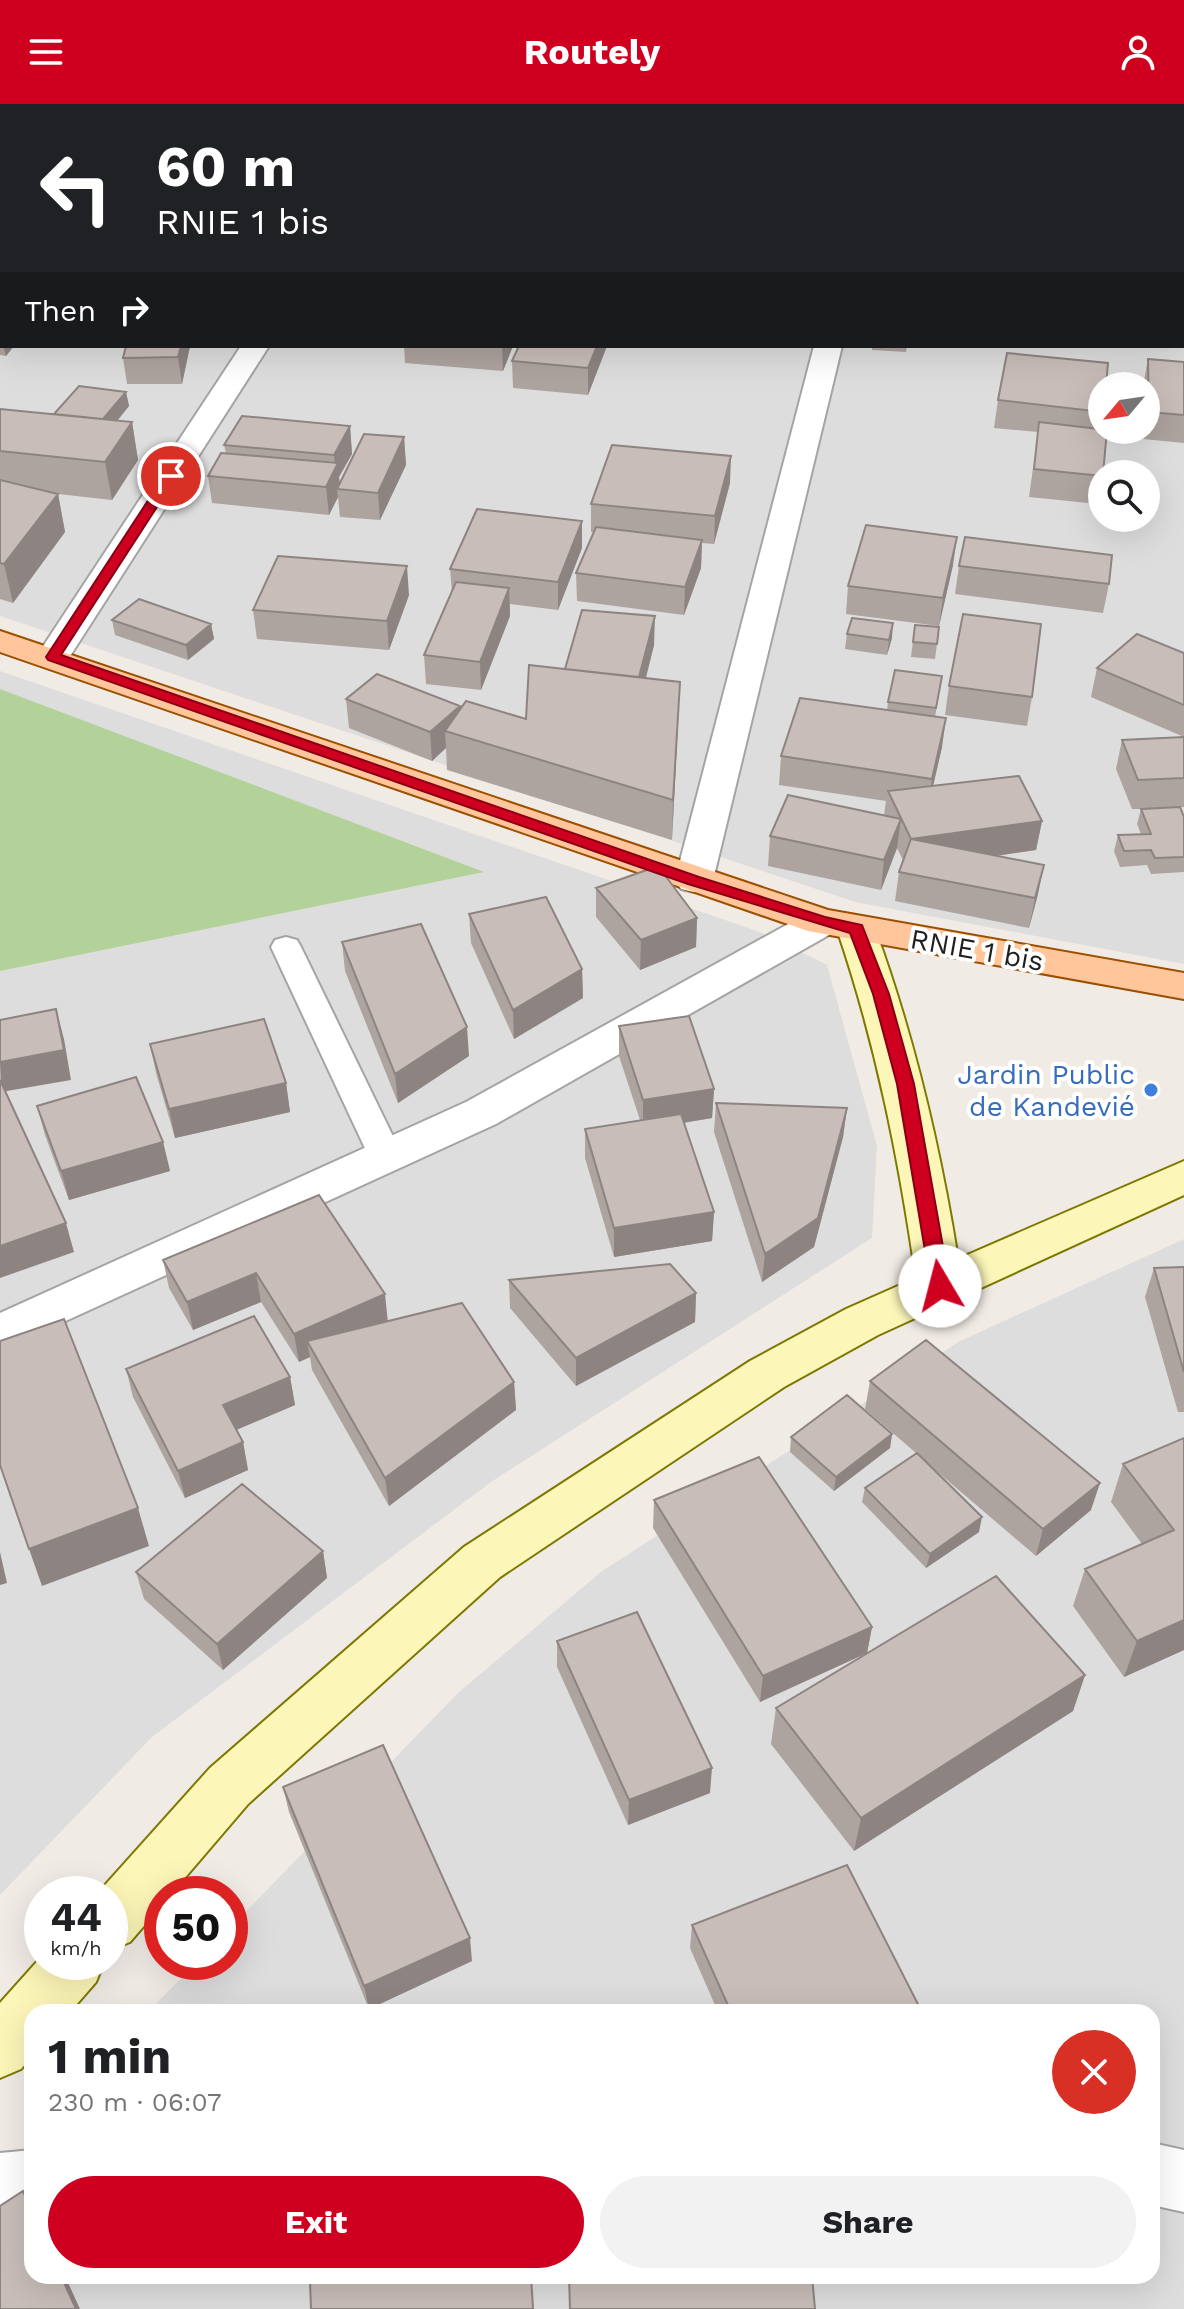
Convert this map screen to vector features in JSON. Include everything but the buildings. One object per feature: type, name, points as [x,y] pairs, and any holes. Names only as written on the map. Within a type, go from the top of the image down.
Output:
[{"type":"main road","name":"RNIE 1 bis","points":[[0,641],[694,880],[839,926],[1184,986]]},
{"type":"main road","points":[[839,926],[881,994],[906,1084],[940,1286]]},
{"type":"main road","points":[[128,1901],[229,1786],[482,1562],[767,1374],[862,1322],[1184,1177]]},
{"type":"main road","points":[[38,2004],[59,1980]]},
{"type":"main road","points":[[0,2048],[24,2020]]},
{"type":"street","points":[[53,657],[254,348]]},
{"type":"street","points":[[694,880],[827,348]]},
{"type":"street","points":[[0,1333],[387,1159],[839,926]]},
{"type":"street","points":[[1160,2176],[1184,2181]]},
{"type":"street","points":[[0,2184],[24,2182]]},
{"type":"lane","points":[[286,947],[387,1159]]},
{"type":"shaded area","points":[[0,348],[1184,348],[1184,964],[855,902],[0,616]]},
{"type":"shaded area","points":[[0,671],[760,932],[827,965],[877,1146],[872,1238],[491,1482],[152,1737],[0,1895]]},
{"type":"shaded area","points":[[1184,1239],[1184,2309],[0,2309],[24,2284],[1160,2284],[1160,2004],[156,2004],[179,1980],[248,1980],[248,1909],[458,1693],[602,1571],[960,1341]]},
{"type":"green space","points":[[0,689],[484,872],[0,971]]},
{"type":"place","name":"Jardin Public de Kandevié","points":[[1151,1090]]},
{"type":"route","points":[[171,476],[53,657],[694,880],[822,922],[856,929],[881,994],[906,1084],[923,1168],[940,1286]]}]
